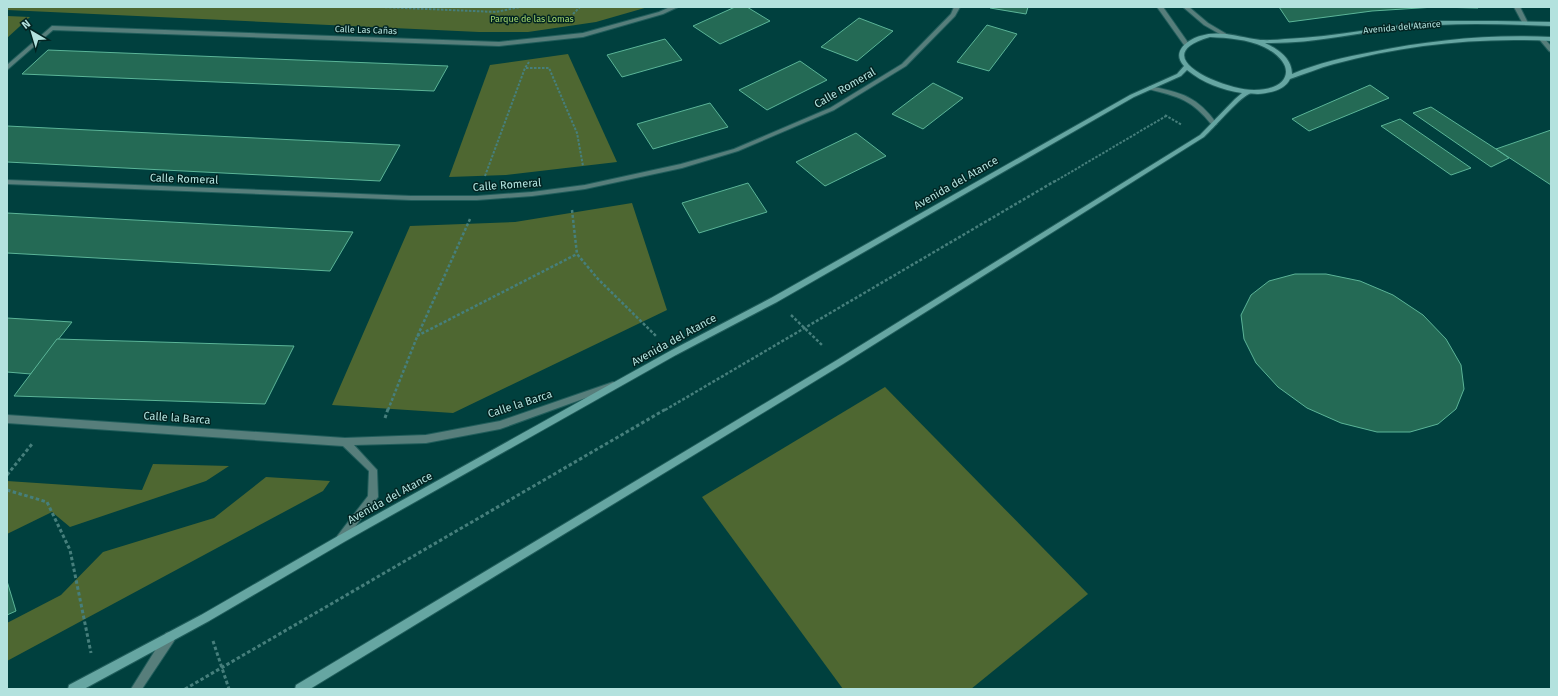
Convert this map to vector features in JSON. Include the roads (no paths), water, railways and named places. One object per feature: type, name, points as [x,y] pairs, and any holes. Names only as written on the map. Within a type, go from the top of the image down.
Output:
[{"type":"main road","name":"Avenida del Atance","points":[[1255,41],[1296,42],[1405,25],[1473,22],[1551,24]]},
{"type":"main road","points":[[1187,66],[1182,58],[1182,50],[1186,44],[1196,38],[1210,35],[1227,36],[1255,41],[1268,47],[1285,61],[1290,69],[1290,77]]},
{"type":"main road","name":"Avenida del Atance","points":[[73,689],[205,618],[341,539],[674,353],[774,300],[1132,96],[1179,75],[1187,66],[1198,76],[1214,84],[1229,89],[1248,92],[1273,90],[1285,84],[1290,77],[1322,64],[1408,46],[1489,38],[1551,39]]},
{"type":"main road","points":[[300,689],[840,362],[1202,136],[1237,100],[1248,92]]},
{"type":"street","name":"Calle Las Cañas","points":[[7,68],[52,28],[499,44],[583,35],[661,13],[675,7]]},
{"type":"street","name":"Calle Romeral","points":[[7,182],[411,198],[477,198],[532,194],[585,187],[682,166],[736,150],[832,109],[904,65],[953,15],[956,7]]},
{"type":"street","points":[[1160,7],[1186,44]]},
{"type":"street","points":[[1186,7],[1206,24],[1227,36]]},
{"type":"street","points":[[1517,7],[1525,23]]},
{"type":"street","points":[[1541,38],[1551,50]]},
{"type":"street","points":[[1150,88],[1175,93],[1190,100],[1202,108],[1214,124]]},
{"type":"street","name":"Calle la Barca","points":[[7,419],[345,442],[426,440],[500,425],[627,380]]},
{"type":"street","points":[[341,539],[373,497],[373,470],[345,442]]},
{"type":"street","name":"Avenida del Atance","points":[[136,689],[171,636]]},
{"type":"park label","name":"Parque de las Lomas","points":[[532,19]]}]
